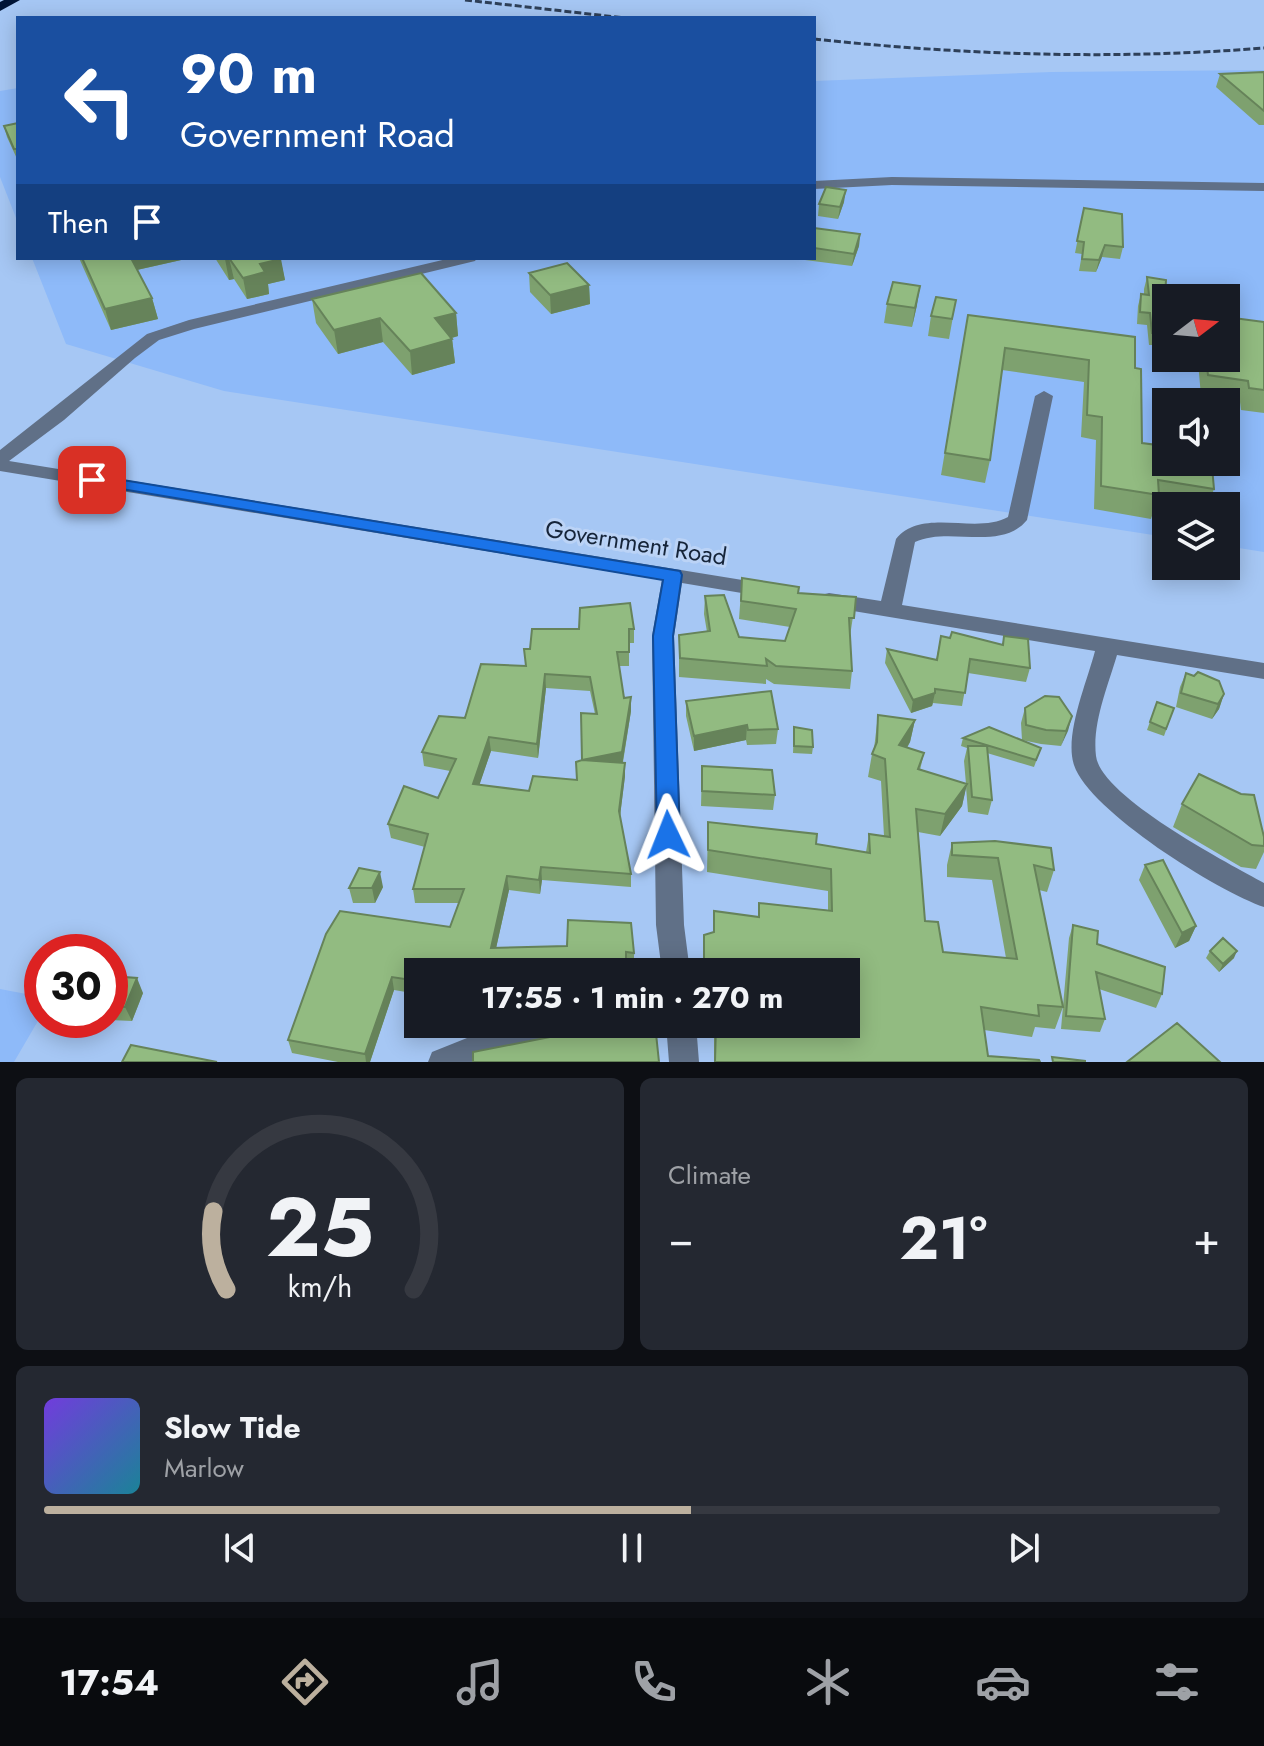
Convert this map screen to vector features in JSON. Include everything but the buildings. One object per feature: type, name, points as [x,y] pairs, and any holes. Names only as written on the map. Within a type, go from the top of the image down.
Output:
[{"type":"highway","points":[[0,7],[14,0]]},
{"type":"street","points":[[816,185],[907,181],[1264,187]]},
{"type":"street","points":[[0,462],[153,337],[204,321],[462,260]]},
{"type":"street","points":[[890,610],[906,539],[925,529],[997,530],[1017,520],[1044,396]]},
{"type":"street","name":"Government Road","points":[[0,462],[782,593]]},
{"type":"street","points":[[673,575],[663,636],[670,925],[674,958]]},
{"type":"street","points":[[813,598],[1264,671]]},
{"type":"street","points":[[1108,645],[1084,742],[1086,766],[1108,796],[1193,856],[1264,896]]},
{"type":"street","points":[[443,1062],[472,1050],[533,1038]]},
{"type":"street","points":[[682,1038],[684,1062]]},
{"type":"shaded area","points":[[1264,70],[1264,552],[1240,548],[1240,492],[1152,492],[1152,535],[224,391],[66,344],[33,260],[816,260],[816,81],[1052,72]]},
{"type":"shaded area","points":[[16,88],[16,218],[0,177],[0,91]]},
{"type":"shaded area","points":[[0,989],[24,994],[24,1038],[28,1038],[14,1062],[0,1062]]},
{"type":"railway","points":[[465,0],[607,16]]},
{"type":"railway","points":[[816,39],[926,49],[1039,54],[1151,54],[1264,48]]},
{"type":"route","points":[[92,480],[673,575],[663,636],[668,835]]}]
